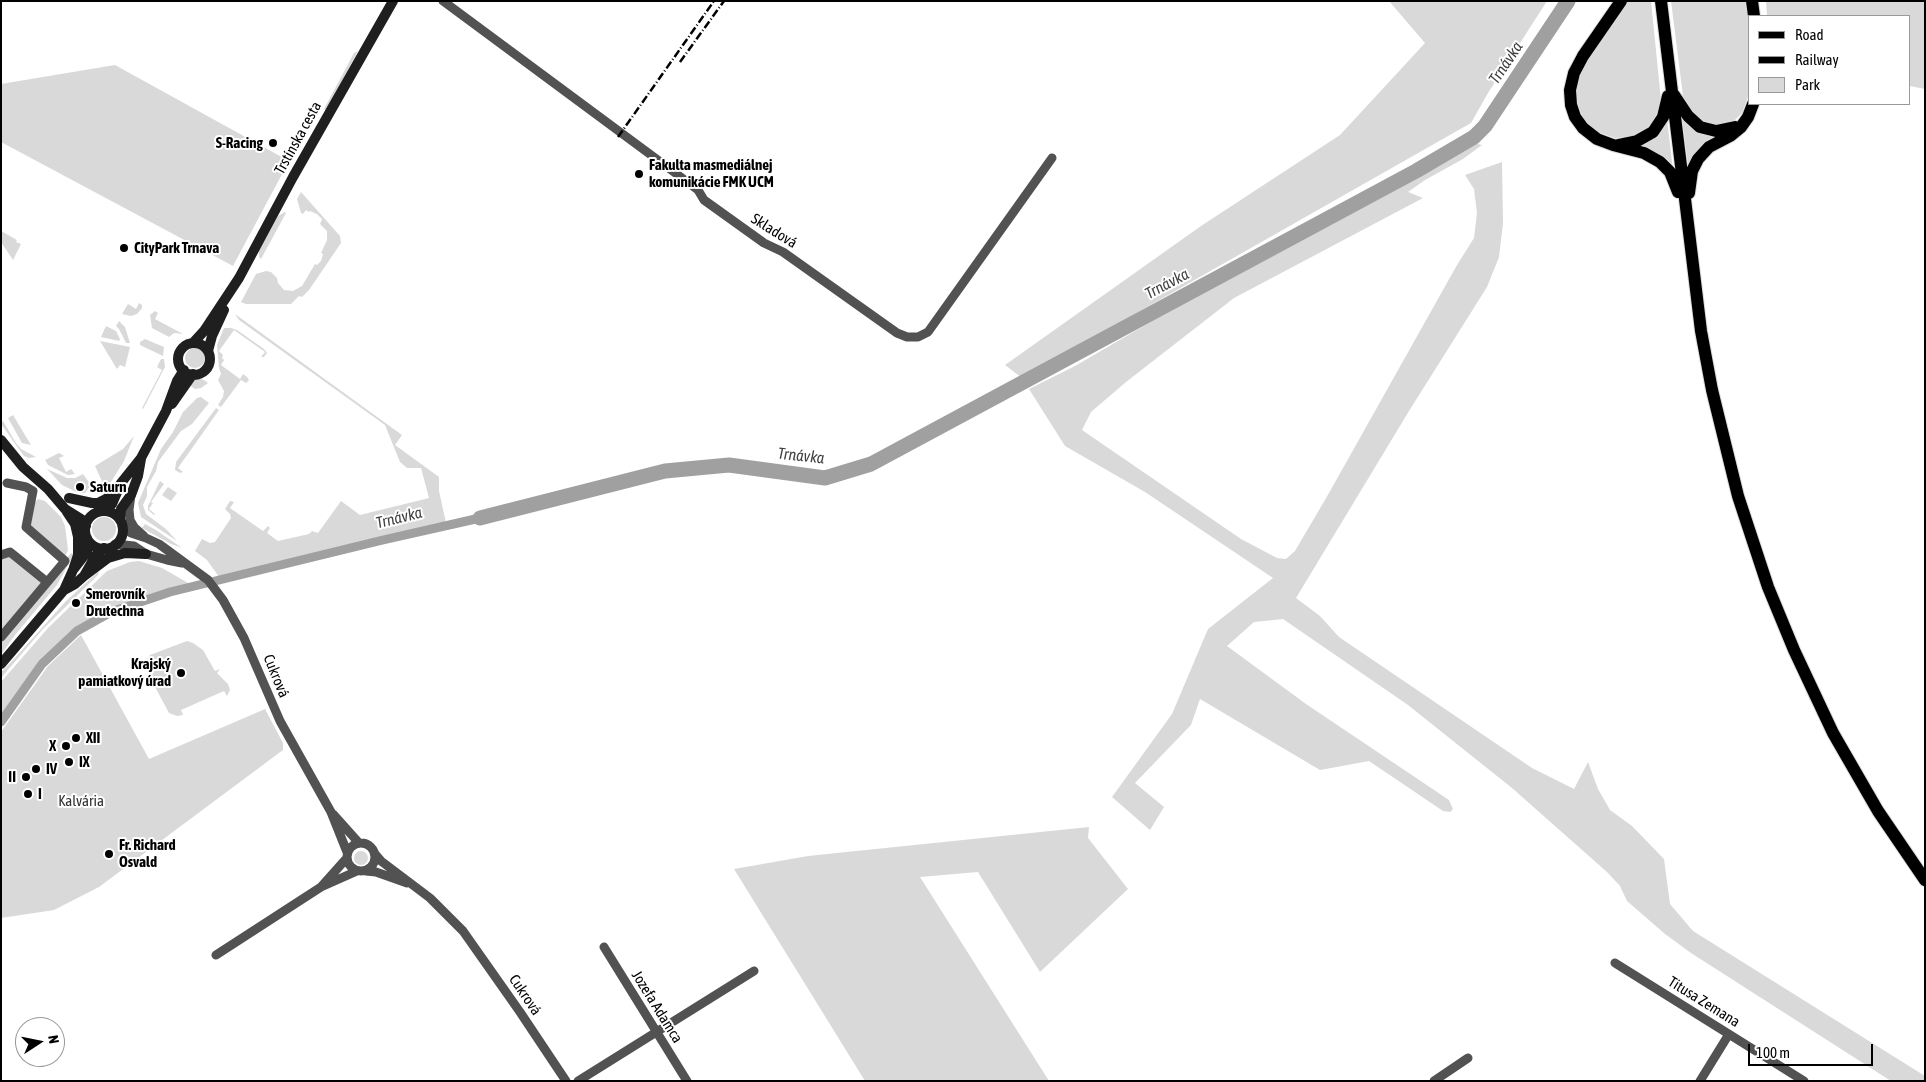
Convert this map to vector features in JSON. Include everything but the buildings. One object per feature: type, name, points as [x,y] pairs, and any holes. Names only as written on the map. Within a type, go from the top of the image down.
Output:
[{"type":"main road","name":"Trstínska cesta","points":[[231,291],[228,302],[212,336],[208,351],[210,357],[208,367],[203,372],[188,372],[179,363],[180,354],[185,347],[193,343],[204,331],[231,291],[314,140],[394,1]]},
{"type":"main road","points":[[1621,1],[1574,73],[1570,90],[1571,105],[1575,117],[1583,128],[1597,139],[1649,154],[1667,168],[1674,180],[1688,221]]},
{"type":"main road","points":[[1661,1],[1701,331],[1729,464],[1761,566],[1794,650],[1833,733],[1878,811],[1925,880]]},
{"type":"main road","points":[[1752,1],[1754,15]]},
{"type":"main road","points":[[1613,145],[1637,141],[1652,132],[1663,117],[1670,86]]},
{"type":"main road","points":[[1670,86],[1685,113],[1700,127],[1721,131],[1744,123]]},
{"type":"main road","points":[[1688,221],[1691,175],[1696,162],[1709,146],[1730,136],[1744,123],[1753,105]]},
{"type":"main road","points":[[193,343],[202,345],[208,351]]},
{"type":"main road","name":"Trstínska cesta","points":[[101,512],[112,504],[121,483],[141,458],[188,372]]},
{"type":"main road","points":[[1,440],[23,467],[48,489],[65,509],[75,524],[78,537],[78,555],[64,590],[1,664]]},
{"type":"main road","name":"Trstínska cesta","points":[[121,523],[121,508],[131,495],[141,458]]},
{"type":"main road","points":[[48,489],[69,498],[98,503],[106,500],[121,483]]},
{"type":"main road","points":[[69,498],[84,509],[114,514],[121,523],[122,535],[115,544],[104,548],[96,555],[84,576]]},
{"type":"main road","points":[[65,509],[75,514],[86,526]]},
{"type":"main road","points":[[73,570],[87,552],[86,526],[90,518],[101,512]]},
{"type":"main road","points":[[87,538],[93,545],[104,548]]},
{"type":"main road","points":[[64,590],[76,584],[108,558],[130,552],[146,554]]},
{"type":"street","name":"Skladová","points":[[443,1],[698,190],[704,200],[764,243],[783,252],[897,333],[907,337],[918,337],[928,332],[1052,158]]},
{"type":"street","points":[[1,637],[65,561],[26,527],[33,491],[26,487],[7,483]]},
{"type":"street","name":"Cukrová","points":[[131,495],[130,520],[134,527],[146,538]]},
{"type":"street","name":"Cukrová","points":[[121,523],[131,533],[159,544],[182,563],[200,574],[220,594],[244,638],[280,721],[331,812],[347,856]]},
{"type":"street","name":"Cukrová","points":[[115,544],[134,546],[146,554],[182,563]]},
{"type":"street","points":[[1,555],[10,552],[47,582]]},
{"type":"street","name":"Cukrová","points":[[331,812],[359,843]]},
{"type":"street","points":[[216,955],[321,887],[362,871],[375,862],[375,854],[370,846],[359,843],[354,844],[347,856],[321,887]]},
{"type":"street","name":"Cukrová","points":[[375,854],[381,861],[445,912],[473,944],[566,1081]]},
{"type":"street","points":[[347,856],[351,868],[362,871]]},
{"type":"street","name":"Cukrová","points":[[362,871],[376,872],[414,886]]},
{"type":"street","name":"Jozefa Adamca","points":[[604,947],[687,1081]]},
{"type":"street","name":"Titusa Zemana","points":[[1616,963],[1804,1081]]},
{"type":"street","points":[[578,1081],[754,971]]},
{"type":"street","points":[[1700,1081],[1729,1034]]},
{"type":"street","points":[[1434,1081],[1468,1058]]},
{"type":"green space","points":[[1389,1],[1547,1],[1471,123],[1022,378],[1005,365],[1201,226],[1340,135],[1425,43]]},
{"type":"green space","points":[[1627,1],[1651,1],[1661,100],[1653,123],[1645,131],[1633,137],[1615,138],[1595,131],[1584,119],[1577,104],[1575,87],[1582,68]]},
{"type":"green space","points":[[1671,1],[1746,1],[1748,15],[1748,97],[1742,113],[1725,126],[1703,124],[1688,108],[1683,96]]},
{"type":"green space","points":[[1766,1],[1925,1],[1925,89],[1911,86],[1911,15],[1767,15]]},
{"type":"green space","points":[[358,51],[326,110],[324,109],[354,53]]},
{"type":"green space","points":[[115,65],[289,161],[233,266],[1,142],[1,84]]},
{"type":"green space","points":[[1682,118],[1718,136],[1700,148],[1688,165]]},
{"type":"green space","points":[[1667,119],[1673,170],[1636,145]]},
{"type":"green space","points":[[1474,143],[1482,145],[1463,159],[1425,180],[1408,192],[1423,198],[1234,298],[1126,382],[1091,412],[1082,430],[1241,539],[1277,558],[1286,559],[1295,551],[1329,493],[1474,238],[1477,213],[1474,189],[1465,175],[1502,162],[1503,223],[1499,257],[1487,287],[1409,411],[1296,598],[1320,616],[1339,637],[1532,768],[1574,789],[1588,762],[1598,789],[1610,810],[1632,826],[1664,859],[1670,904],[1693,931],[1925,1076],[1925,1081],[1891,1081],[1691,953],[1665,934],[1627,901],[1620,886],[1607,872],[1512,788],[1408,705],[1283,619],[1254,622],[1227,646],[1306,704],[1449,800],[1453,809],[1450,812],[1443,811],[1369,761],[1320,770],[1200,699],[1191,725],[1135,783],[1164,807],[1150,830],[1112,797],[1172,714],[1208,629],[1273,578],[1145,492],[1065,446],[1029,389],[1075,366],[1154,320],[1399,188]]},
{"type":"green space","points":[[301,192],[340,236],[341,243],[309,290],[291,304],[246,304],[241,302],[256,274],[266,271],[271,272],[284,290],[293,291],[302,286],[315,264],[317,265],[321,261],[323,254],[321,253],[327,240],[327,231],[320,224],[322,219],[317,214],[306,210],[303,214],[301,213],[297,199]]},
{"type":"green space","points":[[285,212],[261,259],[259,251],[278,216]]},
{"type":"green space","points":[[1,231],[21,244],[13,260],[1,242]]},
{"type":"green space","points":[[139,303],[142,305],[142,308],[137,314],[131,316],[122,314],[128,304],[136,309]]},
{"type":"green space","points":[[155,311],[158,313],[155,319],[183,334],[174,333],[169,337],[152,328],[150,315]]},
{"type":"green space","points":[[235,314],[402,435],[395,445],[439,477],[439,491],[446,523],[219,577],[207,560],[195,551],[202,539],[210,543],[215,542],[231,518],[225,509],[230,501],[234,502],[230,508],[263,531],[268,526],[270,528],[267,533],[278,541],[309,534],[312,531],[318,533],[341,501],[360,515],[429,498],[421,468],[407,468],[400,462],[385,425],[239,320]]},
{"type":"green space","points":[[119,321],[125,327],[130,343],[126,343],[116,326]]},
{"type":"green space","points":[[106,326],[116,331],[120,339],[119,341],[101,337]]},
{"type":"green space","points":[[224,328],[237,330],[267,353],[264,357],[261,357],[265,352],[234,330],[219,351],[223,355],[222,358],[224,360],[221,365],[240,379],[243,374],[249,380],[246,383],[241,380],[221,407],[218,405],[224,391],[218,380],[221,374],[217,345]]},
{"type":"green space","points":[[145,339],[164,347],[163,356],[140,345],[140,342]]},
{"type":"green space","points":[[100,341],[130,347],[125,367],[120,365],[117,369]]},
{"type":"green space","points":[[195,348],[202,351],[205,358],[202,365],[195,368],[188,365],[185,358],[188,351]]},
{"type":"green space","points":[[161,359],[164,359],[165,367],[143,409],[162,370],[157,367]]},
{"type":"green space","points":[[197,378],[208,383],[201,388],[195,389],[189,385]]},
{"type":"green space","points":[[201,397],[209,403],[192,424],[181,431],[158,462],[156,471],[147,487],[147,496],[143,505],[146,514],[166,529],[177,541],[141,517],[138,503],[161,449],[173,432],[183,412],[197,398]]},
{"type":"green space","points":[[216,408],[219,410],[178,468],[183,472],[180,473],[175,470],[176,462]]},
{"type":"green space","points":[[13,415],[31,445],[22,443],[8,418]]},
{"type":"green space","points":[[3,421],[21,449],[36,457],[29,458],[24,456],[1,424]]},
{"type":"green space","points":[[134,436],[124,461],[105,488],[95,466],[123,449]]},
{"type":"green space","points":[[59,453],[64,456],[59,458],[66,472],[71,469],[75,474],[68,475],[48,465],[45,460]]},
{"type":"green space","points":[[47,469],[67,478],[75,478],[83,474],[91,485],[85,493],[76,492],[62,485]]},
{"type":"green space","points":[[160,481],[164,484],[151,502],[153,503],[149,509],[154,515],[148,510],[148,506]]},
{"type":"green space","points":[[168,487],[177,493],[171,501],[162,495]]},
{"type":"green space","points":[[38,499],[45,501],[61,517],[65,526],[68,550],[65,557],[29,526],[33,504]]},
{"type":"green space","points":[[104,517],[113,520],[116,529],[113,538],[104,541],[95,538],[92,529],[95,520]]},
{"type":"green space","points":[[145,524],[156,530],[182,548],[142,528]]},
{"type":"green space","points":[[71,553],[74,554],[57,585],[15,635],[1,655],[1,641]]},
{"type":"green space","points":[[9,556],[42,583],[1,632],[1,558]]},
{"type":"green space","points":[[139,561],[162,568],[190,584],[131,600],[97,615],[80,626],[52,650],[1,719],[1,682],[48,628],[107,571],[130,562]]},
{"type":"green space","points":[[99,571],[98,575],[43,629],[1,678],[1,672],[66,601]]},
{"type":"green space","name":"Kalvária","points":[[81,635],[149,759],[265,709],[283,743],[283,750],[99,887],[54,910],[1,918],[1,732],[48,666]]},
{"type":"green space","points":[[187,641],[203,650],[215,671],[220,669],[217,673],[228,684],[230,690],[227,696],[224,691],[181,710],[183,715],[177,716],[169,713],[146,670],[146,664],[150,655]]},
{"type":"green space","points":[[1089,827],[1088,838],[1128,889],[1040,972],[978,872],[920,877],[1049,1081],[865,1081],[734,869],[808,856]]},
{"type":"green space","points":[[358,851],[364,851],[368,858],[364,865],[358,865],[354,861],[354,855]]},
{"type":"waterway","name":"Trnávka","points":[[480,518],[665,471],[729,465],[825,478],[871,464],[1416,171],[1474,137],[1485,126],[1568,1]]},
{"type":"waterway","name":"Trnávka","points":[[1,722],[42,664],[77,631],[111,612],[170,592],[480,518]]},
{"type":"railway","points":[[618,137],[714,1]]},
{"type":"railway","points":[[680,62],[724,1]]},
{"type":"place","name":"S-Racing","points":[[273,143]]},
{"type":"place","name":"Fakulta masmediálnej komunikácie FMK UCM","points":[[639,174]]},
{"type":"place","name":"CityPark Trnava","points":[[124,248]]},
{"type":"place","name":"Saturn","points":[[80,487]]},
{"type":"place","name":"Smerovník Drutechna","points":[[76,603]]},
{"type":"place","name":"Krajský pamiatkový úrad","points":[[181,673]]},
{"type":"place","name":"XII","points":[[76,738]]},
{"type":"place","name":"X","points":[[66,746]]},
{"type":"place","name":"IX","points":[[69,762]]},
{"type":"place","name":"IV","points":[[36,769]]},
{"type":"place","name":"II","points":[[26,777]]},
{"type":"place","name":"I","points":[[28,794]]},
{"type":"place","name":"Fr. Richard Osvald","points":[[109,854]]}]
